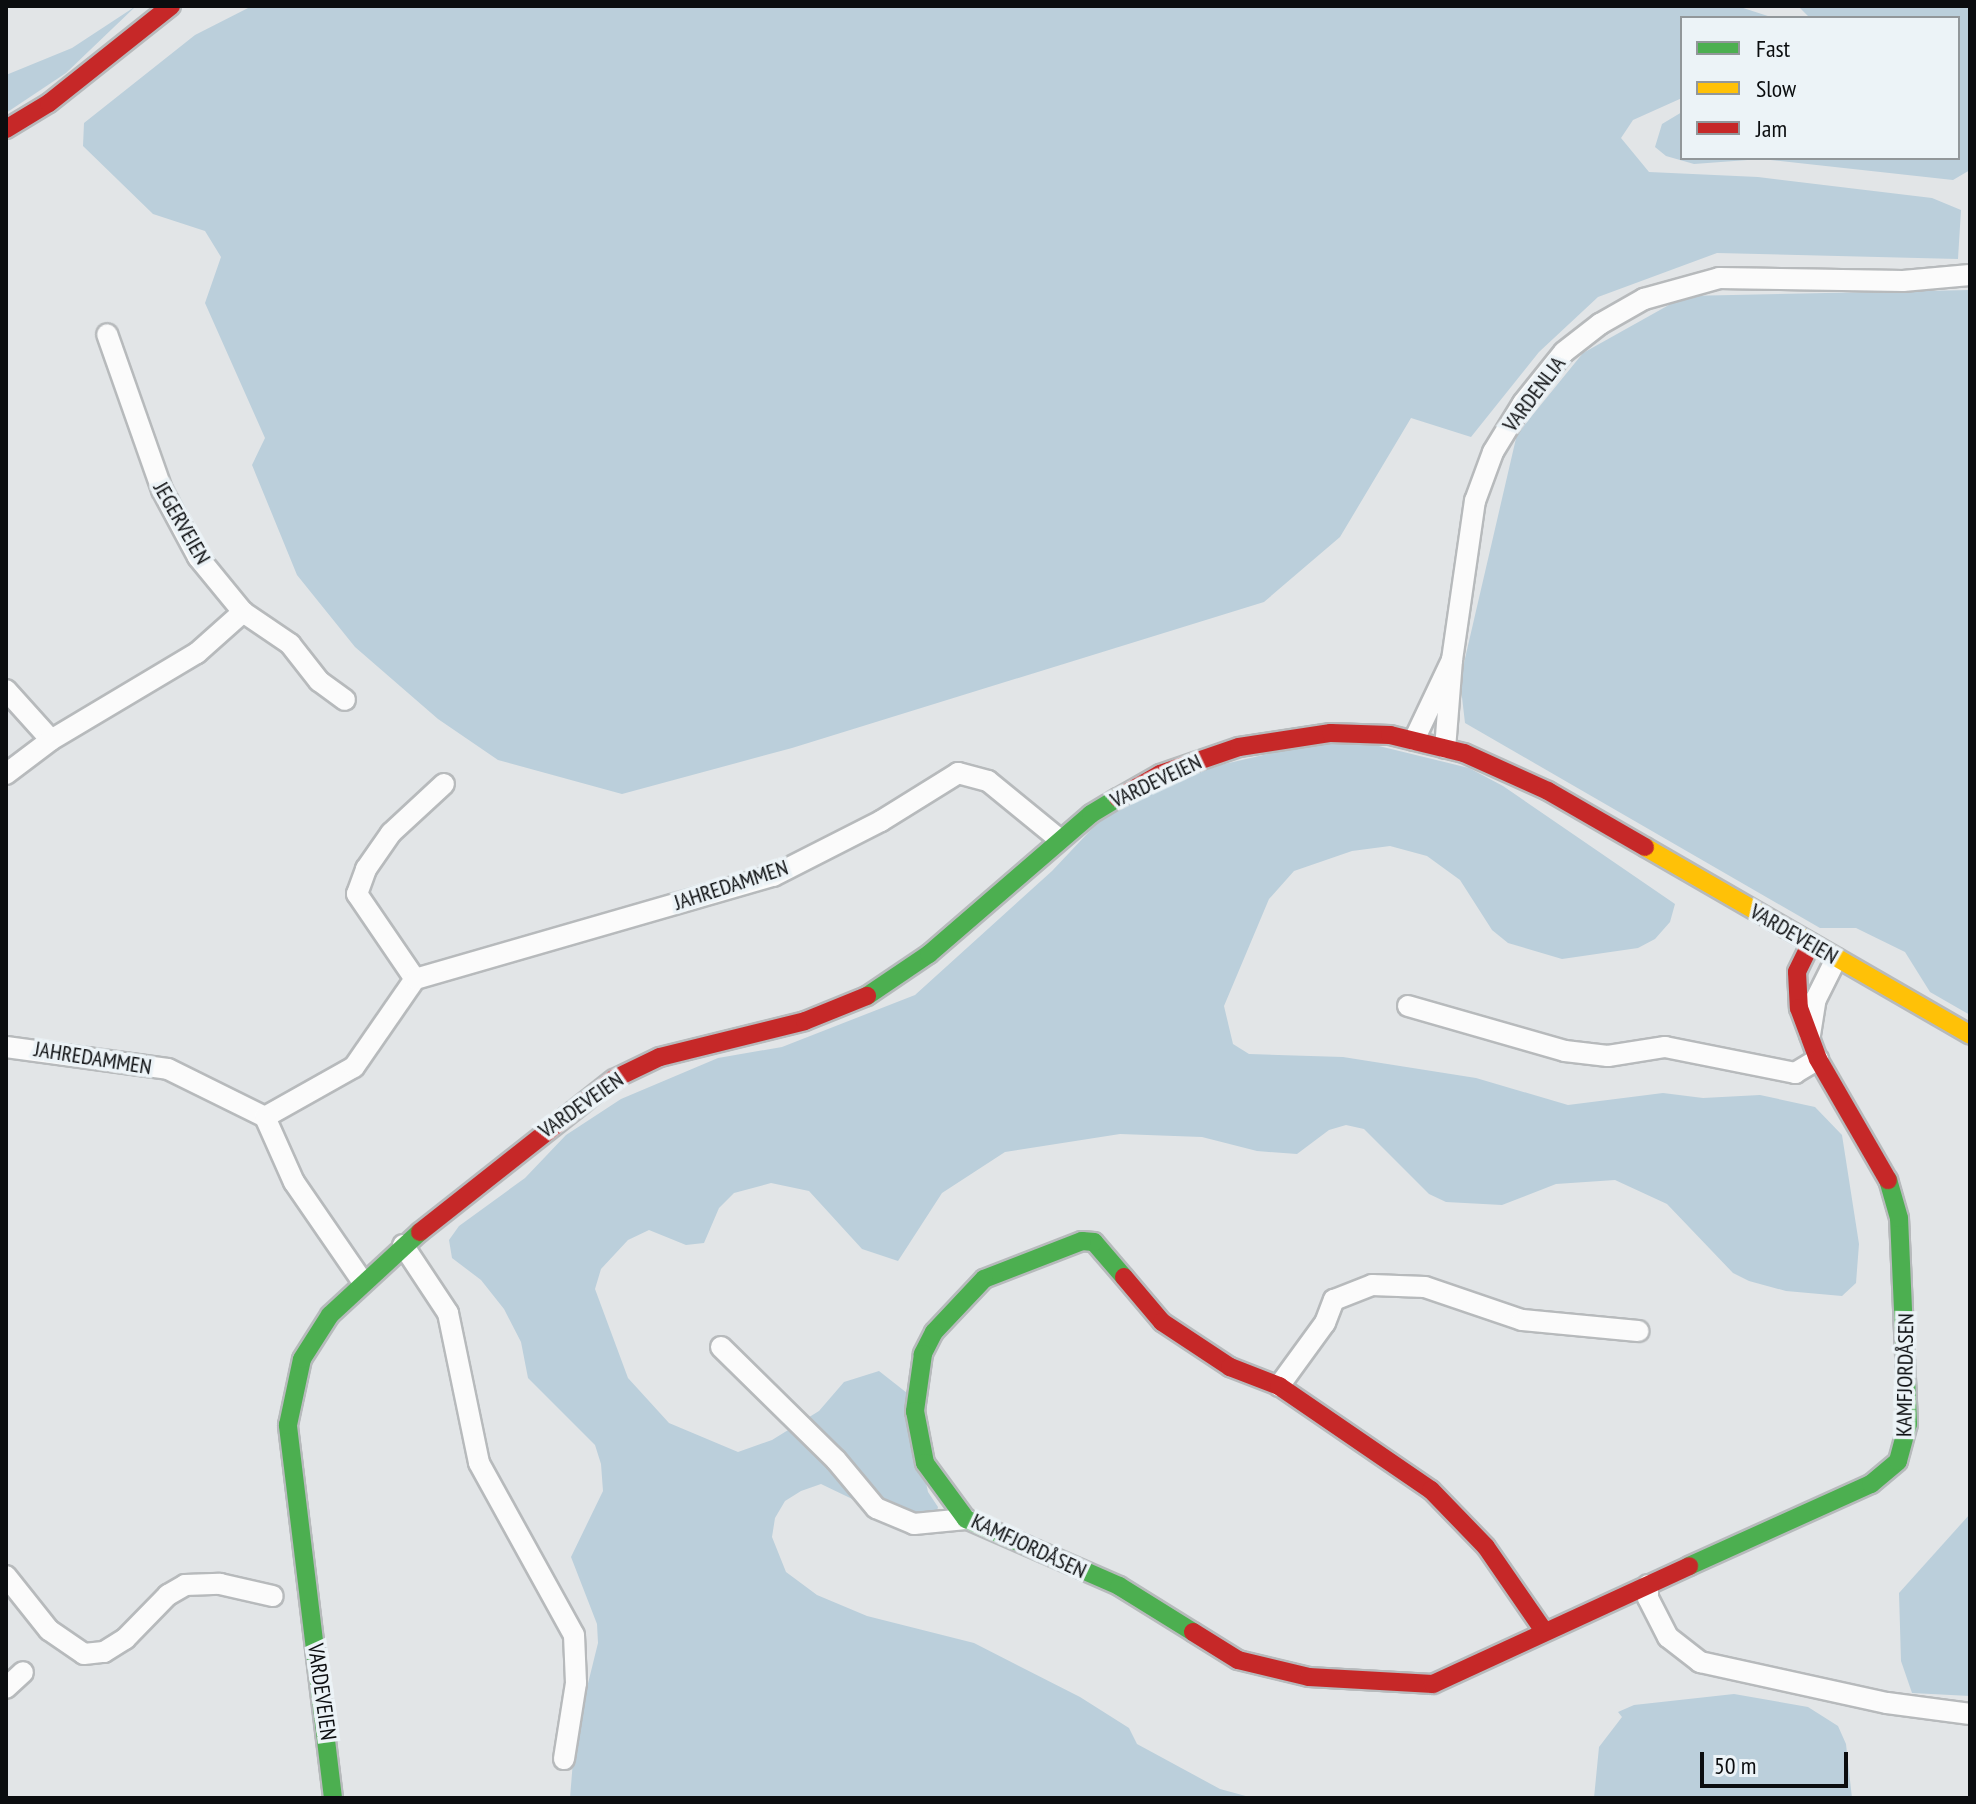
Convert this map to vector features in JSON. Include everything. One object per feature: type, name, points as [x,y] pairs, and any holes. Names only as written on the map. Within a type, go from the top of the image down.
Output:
[{"type":"street","points":[[6,129],[49,103],[171,6]]},
{"type":"street","name":"VARDENLIA","points":[[1445,748],[1452,660],[1475,501],[1493,452],[1523,403],[1564,352],[1600,324],[1644,299],[1719,278],[1903,281],[1970,275]]},
{"type":"street","name":"JEGERVEIEN","points":[[107,334],[162,490],[198,557],[243,612],[290,644],[319,681],[345,700]]},
{"type":"street","points":[[6,774],[51,740],[197,653],[243,612]]},
{"type":"street","name":"VARDENLIA","points":[[1414,740],[1452,660]]},
{"type":"street","points":[[6,690],[51,740]]},
{"type":"street","name":"VARDEVEIEN","points":[[333,1798],[288,1425],[302,1359],[330,1315],[403,1245],[614,1079],[660,1057],[805,1021],[874,993],[929,954],[1059,839],[1136,786],[1239,747],[1331,733],[1414,740],[1445,748],[1518,774],[1970,1035]]},
{"type":"street","name":"JAHREDAMMEN","points":[[415,979],[773,876],[881,821],[958,773],[988,781],[1059,839]]},
{"type":"street","points":[[362,1281],[294,1182],[265,1117],[354,1067],[415,979],[357,894],[366,869],[391,833],[444,784]]},
{"type":"street","name":"KAMFJORDÅSEN","points":[[1544,1631],[1486,1547],[1450,1507],[1375,1448],[1279,1386],[1230,1367],[1162,1322],[1094,1242],[1036,1257],[984,1279],[963,1297],[934,1332],[916,1377],[915,1411],[925,1463],[966,1519],[1119,1586],[1238,1660],[1309,1677],[1433,1684],[1457,1677],[1544,1631],[1871,1484],[1889,1472],[1904,1446],[1908,1355],[1899,1218],[1884,1168],[1818,1059],[1799,1008],[1797,972],[1811,943]]},
{"type":"street","points":[[1810,1039],[1816,999],[1836,959]]},
{"type":"street","points":[[1408,1006],[1565,1051],[1608,1056],[1665,1047],[1795,1073],[1818,1059]]},
{"type":"street","name":"JAHREDAMMEN","points":[[6,1047],[168,1069],[265,1117]]},
{"type":"street","points":[[403,1245],[448,1313],[479,1463],[574,1635],[576,1683],[564,1759]]},
{"type":"street","points":[[1279,1386],[1325,1323],[1334,1300],[1372,1285],[1425,1287],[1522,1320],[1638,1331]]},
{"type":"street","points":[[721,1347],[836,1460],[876,1508],[914,1524],[966,1519]]},
{"type":"street","points":[[6,1576],[49,1630],[84,1654],[104,1652],[125,1639],[159,1603],[185,1585],[220,1584],[273,1596]]},
{"type":"street","points":[[1648,1585],[1648,1598],[1668,1637],[1700,1662],[1887,1703],[1970,1714]]},
{"type":"street","points":[[6,1688],[23,1672]]},
{"type":"shaded area","points":[[136,6],[66,73],[6,113],[6,75],[72,48]]},
{"type":"shaded area","points":[[252,6],[1737,6],[1768,16],[1680,16],[1680,99],[1633,120],[1621,138],[1649,172],[1758,177],[1932,198],[1961,210],[1958,259],[1717,253],[1598,297],[1539,352],[1471,437],[1411,418],[1340,537],[1264,602],[792,748],[622,794],[498,760],[438,719],[355,647],[297,575],[252,465],[265,438],[205,303],[221,257],[205,231],[153,214],[83,146],[84,123],[195,35]]},
{"type":"shaded area","points":[[1798,6],[1970,6],[1970,170],[1953,180],[1770,160],[1960,160],[1960,16],[1808,16]]},
{"type":"shaded area","points":[[1680,113],[1680,160],[1666,156],[1655,147],[1662,124]]},
{"type":"shaded area","points":[[1680,160],[1748,160],[1694,164]]},
{"type":"shaded area","points":[[1970,290],[1970,1015],[1930,992],[1905,952],[1856,928],[1820,928],[1465,723],[1460,680],[1517,434],[1583,353],[1685,296]]},
{"type":"shaded area","points":[[1342,737],[1469,768],[1503,786],[1675,904],[1670,922],[1655,939],[1638,948],[1562,959],[1508,943],[1492,930],[1460,880],[1427,856],[1390,846],[1352,851],[1294,871],[1269,899],[1224,1006],[1233,1044],[1249,1054],[1343,1057],[1476,1078],[1568,1105],[1663,1093],[1703,1098],[1760,1095],[1815,1107],[1842,1135],[1859,1244],[1856,1283],[1842,1296],[1786,1291],[1749,1281],[1733,1273],[1667,1204],[1615,1180],[1556,1184],[1502,1205],[1446,1202],[1429,1194],[1364,1129],[1346,1125],[1329,1130],[1297,1154],[1257,1151],[1202,1137],[1120,1134],[1005,1152],[942,1193],[898,1261],[862,1249],[809,1191],[771,1183],[734,1193],[719,1208],[704,1243],[686,1245],[649,1230],[628,1240],[601,1269],[595,1289],[628,1378],[669,1423],[738,1452],[772,1440],[819,1411],[844,1382],[879,1371],[907,1393],[928,1492],[938,1507],[934,1524],[871,1508],[821,1484],[801,1491],[785,1501],[775,1518],[772,1537],[786,1572],[817,1595],[867,1616],[974,1643],[1080,1697],[1129,1728],[1137,1744],[1220,1789],[1253,1798],[570,1798],[575,1736],[598,1643],[597,1624],[571,1557],[603,1491],[601,1464],[595,1445],[528,1378],[521,1342],[504,1309],[481,1280],[452,1258],[449,1240],[459,1226],[525,1178],[566,1135],[621,1099],[718,1058],[782,1047],[915,995],[1052,871],[1103,817],[1194,771]]},
{"type":"shaded area","points":[[1970,1514],[1970,1696],[1912,1693],[1901,1661],[1899,1593]]},
{"type":"shaded area","points":[[1734,1694],[1808,1707],[1838,1726],[1846,1744],[1852,1798],[1594,1798],[1599,1747],[1622,1717],[1618,1712],[1634,1705]]},
{"type":"traffic: fast","points":[[867,996],[929,954],[1091,814],[1118,798]]},
{"type":"traffic: fast","points":[[1689,1566],[1871,1484],[1898,1461],[1908,1424],[1899,1218],[1888,1180]]},
{"type":"traffic: fast","points":[[333,1798],[288,1425],[302,1359],[330,1315],[420,1232]]},
{"type":"traffic: fast","points":[[1124,1277],[1094,1242],[1082,1241],[984,1279],[934,1332],[923,1354],[915,1411],[925,1463],[966,1519],[1119,1586],[1193,1632]]},
{"type":"traffic: slow","points":[[1645,847],[1970,1035]]},
{"type":"traffic: jam","points":[[6,129],[49,103],[171,6]]},
{"type":"traffic: jam","points":[[1118,798],[1160,774],[1239,747],[1331,733],[1390,735],[1464,753],[1548,791],[1645,847]]},
{"type":"traffic: jam","points":[[1811,943],[1797,972],[1799,1008],[1818,1059],[1888,1180]]},
{"type":"traffic: jam","points":[[420,1232],[614,1079],[660,1057],[805,1021],[867,996]]},
{"type":"traffic: jam","points":[[1124,1277],[1162,1322],[1230,1367],[1279,1386],[1431,1490],[1486,1547],[1544,1631]]},
{"type":"traffic: jam","points":[[1193,1632],[1238,1660],[1309,1677],[1433,1684],[1689,1566]]}]
